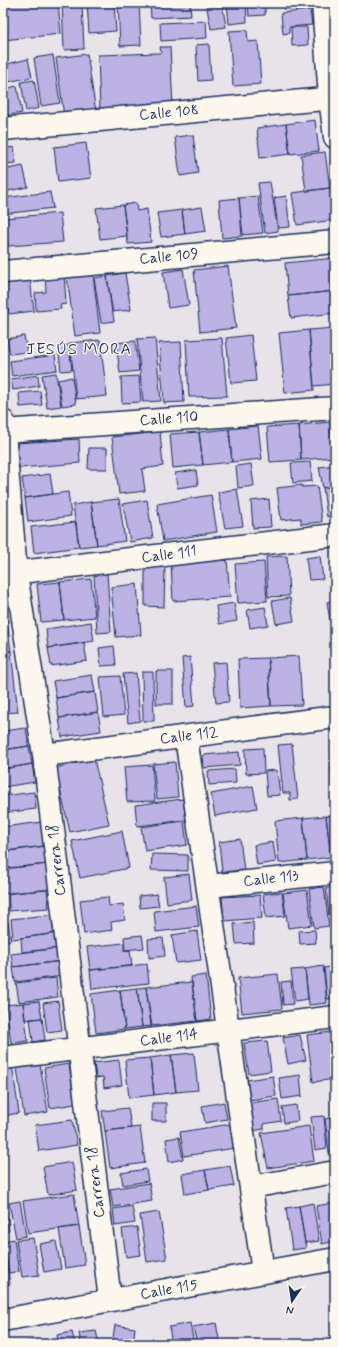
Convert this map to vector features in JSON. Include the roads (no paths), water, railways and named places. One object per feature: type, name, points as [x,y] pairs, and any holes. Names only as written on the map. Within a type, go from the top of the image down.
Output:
[{"type":"street","points":[[323,3],[335,137]]},
{"type":"street","name":"Calle 108","points":[[3,128],[332,98]]},
{"type":"street","name":"Calle 109","points":[[3,272],[335,242]]},
{"type":"street","name":"Calle 110","points":[[3,428],[335,408]]},
{"type":"street","name":"Carrera 18","points":[[3,428],[9,574],[44,755],[110,1300]]},
{"type":"street","name":"Calle 111","points":[[9,574],[335,535]]},
{"type":"street","name":"Calle 112","points":[[44,755],[335,718]]},
{"type":"street","points":[[186,737],[263,1272]]},
{"type":"street","name":"Calle 113","points":[[208,886],[335,873]]},
{"type":"street","name":"Calle 114","points":[[3,1058],[335,1017]]},
{"type":"street","points":[[251,1187],[335,1172]]},
{"type":"street","name":"Calle 115","points":[[3,1320],[335,1259]]},
{"type":"district","name":"JESÚS MORA","points":[[79,349]]}]
